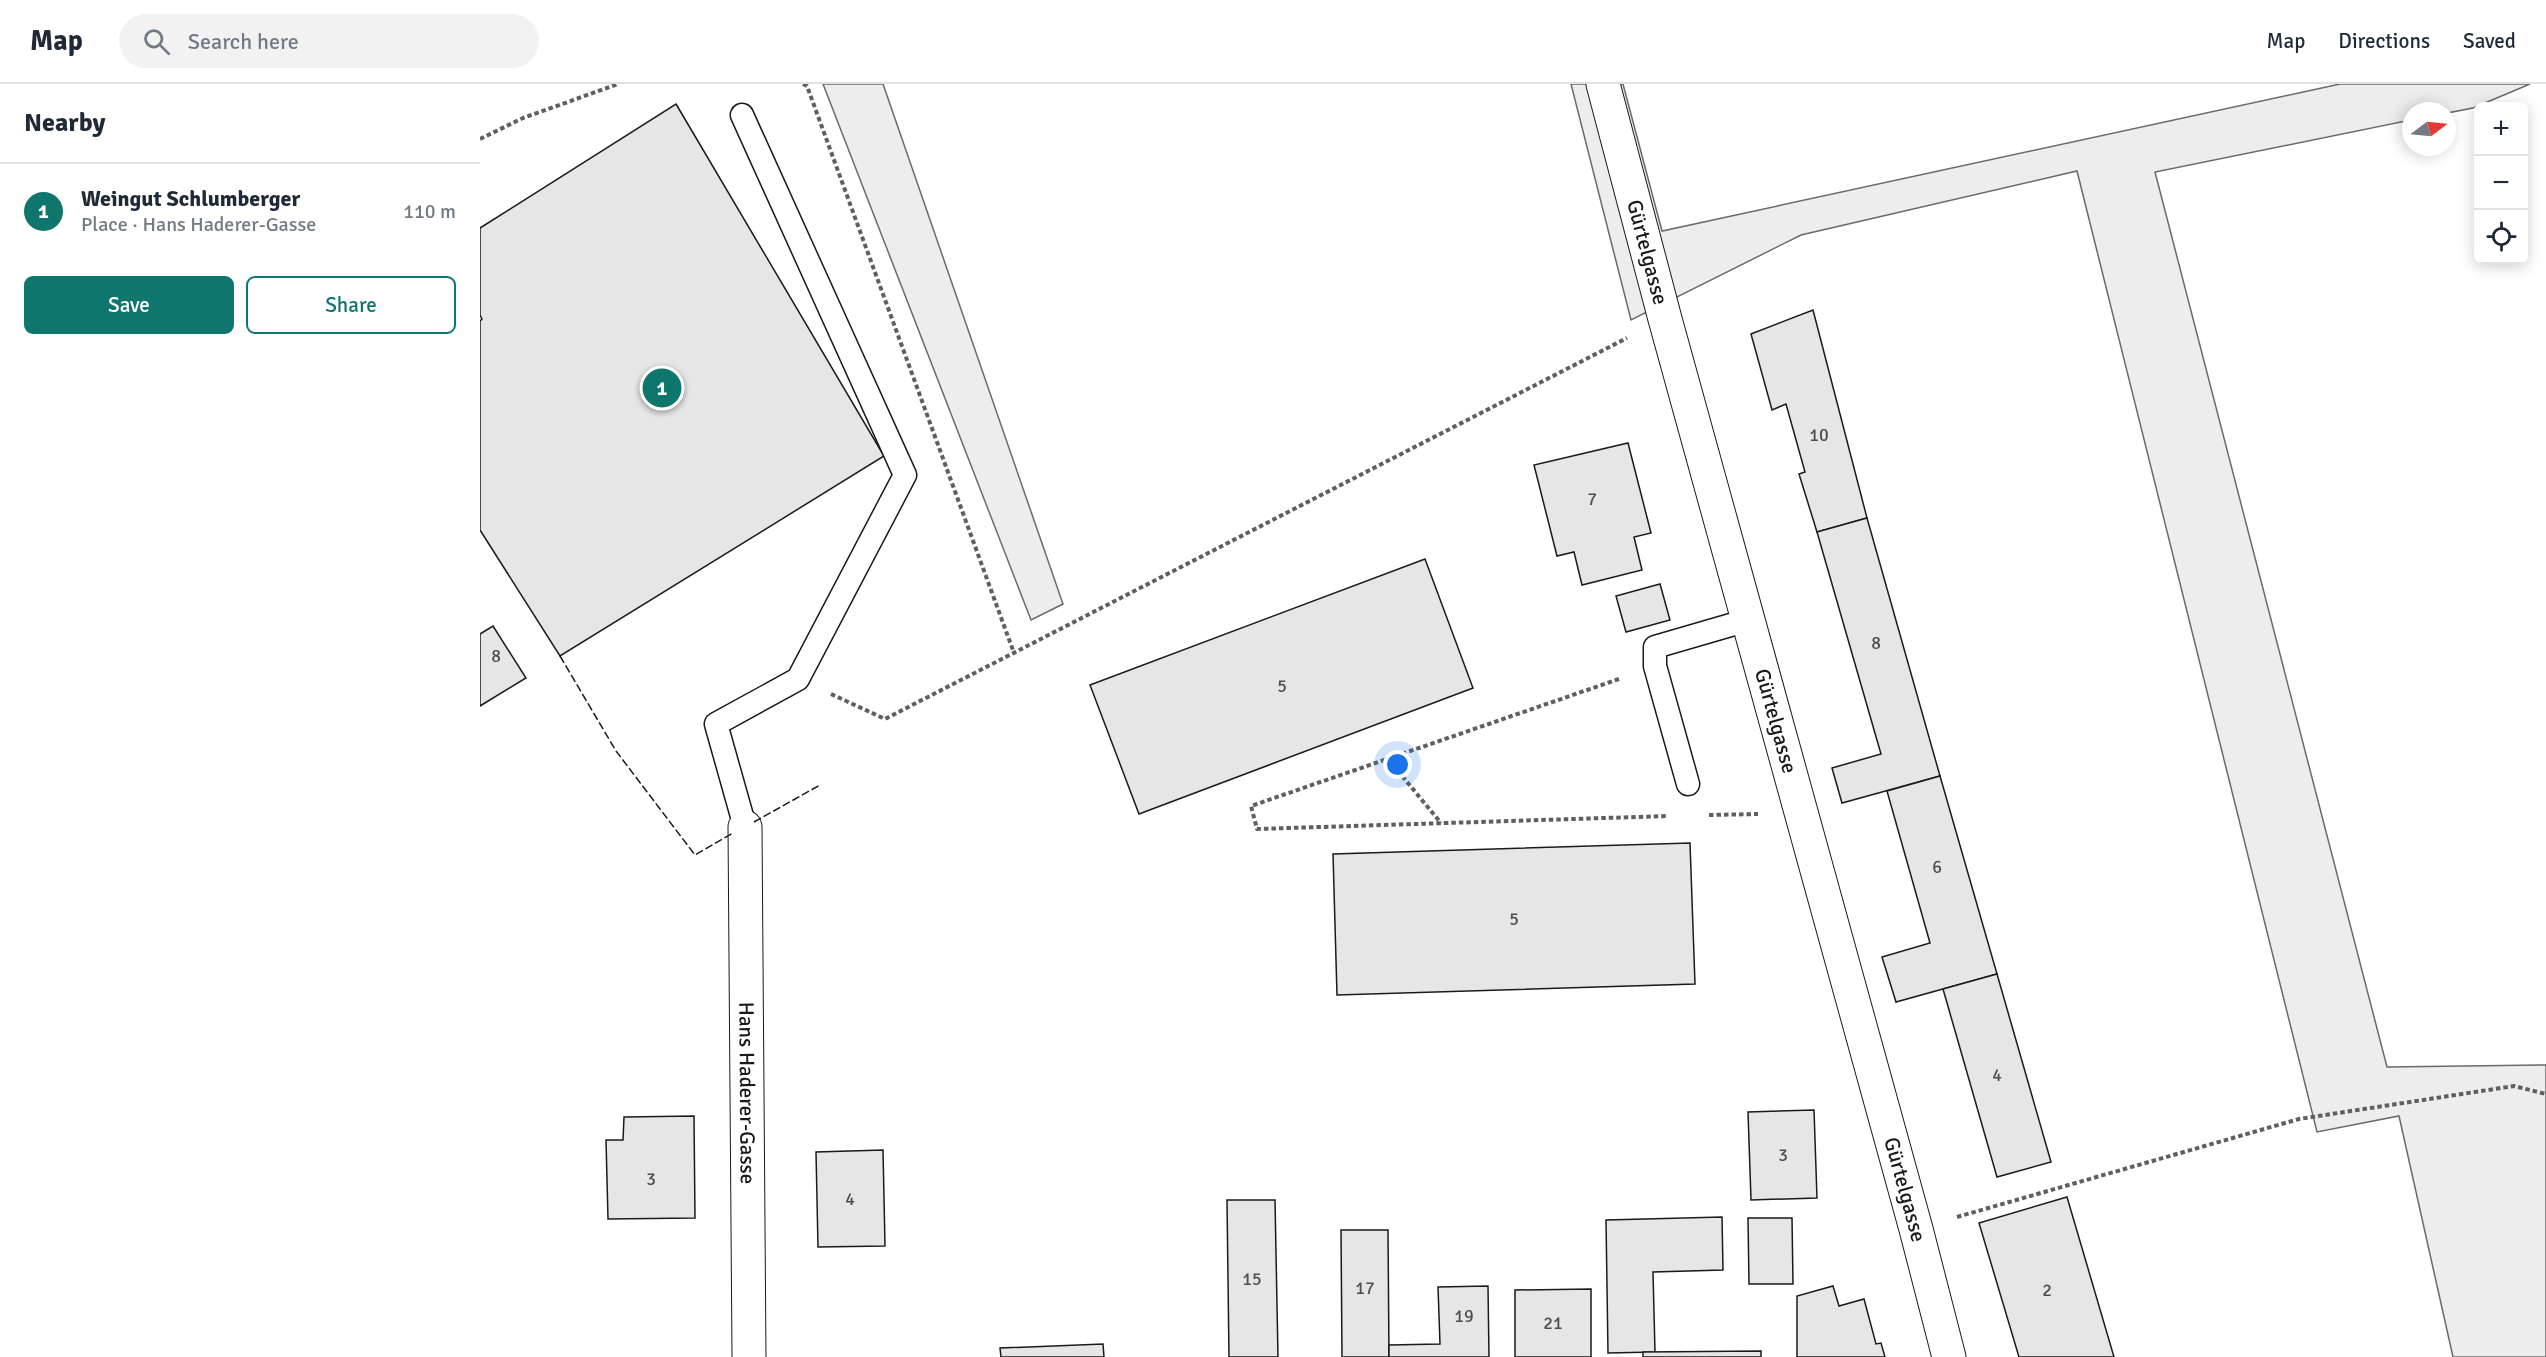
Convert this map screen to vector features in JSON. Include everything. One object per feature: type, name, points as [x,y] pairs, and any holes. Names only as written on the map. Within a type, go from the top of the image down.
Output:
[{"type":"street","name":"Gürtelgasse","points":[[1603,84],[1665,319],[1916,1229],[1949,1357]]},
{"type":"street","name":"Hans Haderer-Gasse","points":[[745,827],[749,1357]]},
{"type":"lane","points":[[742,115],[905,475],[798,679],[716,724],[745,827]]},
{"type":"lane","points":[[1688,784],[1655,666],[1655,647],[1748,620]]},
{"type":"path","points":[[480,139],[523,118],[618,84]]},
{"type":"path","points":[[803,84],[807,86],[1014,653]]},
{"type":"path","points":[[798,679],[885,719],[1665,319]]},
{"type":"path","points":[[1655,666],[1251,806],[1257,828],[1669,816]]},
{"type":"path","points":[[1388,759],[1442,823]]},
{"type":"path","points":[[1705,815],[1801,812]]},
{"type":"path","points":[[1916,1229],[2299,1119],[2514,1086],[2546,1094]]},
{"type":"shaded area","points":[[823,84],[883,84],[1063,604],[1031,620]]},
{"type":"shaded area","points":[[1571,84],[1623,84],[1662,231],[2340,84],[2530,84],[2487,102],[2474,102],[2473,108],[2456,111],[2456,102],[2402,102],[2402,122],[2155,172],[2387,1067],[2546,1065],[2546,1357],[2453,1357],[2399,1116],[2317,1132],[2077,171],[1801,235],[1631,320]]},
{"type":"building","points":[[676,104],[884,456],[560,656],[480,530],[480,321],[482,319],[480,315],[480,228]]},
{"type":"building","points":[[1813,310],[1867,518],[1817,532],[1799,474],[1805,472],[1786,404],[1772,410],[1751,334]]},
{"type":"building","points":[[1628,443],[1651,533],[1634,537],[1642,570],[1582,585],[1574,552],[1557,556],[1534,465]]},
{"type":"building","points":[[1867,518],[1940,776],[1842,803],[1832,768],[1881,754],[1817,532]]},
{"type":"building","points":[[1425,559],[1473,688],[1139,814],[1090,685]]},
{"type":"building","points":[[1660,584],[1670,620],[1626,632],[1616,596]]},
{"type":"building","points":[[493,626],[526,678],[480,706],[480,634]]},
{"type":"building","points":[[1940,776],[1997,974],[1896,1002],[1882,957],[1930,943],[1887,791]]},
{"type":"building","points":[[1690,843],[1695,984],[1337,995],[1333,854]]},
{"type":"building","points":[[1997,974],[2051,1162],[1997,1177],[1943,989]]},
{"type":"building","points":[[1814,1110],[1817,1198],[1751,1200],[1748,1112]]},
{"type":"building","points":[[694,1116],[695,1218],[608,1219],[606,1140],[623,1140],[624,1117]]},
{"type":"building","points":[[883,1150],[885,1246],[818,1247],[816,1152]]},
{"type":"building","points":[[2067,1197],[2114,1357],[2019,1357],[1979,1223]]},
{"type":"building","points":[[1227,1200],[1275,1200],[1278,1357],[1229,1357]]},
{"type":"building","points":[[1722,1217],[1723,1270],[1653,1272],[1655,1352],[1608,1353],[1606,1220]]},
{"type":"building","points":[[1748,1218],[1792,1218],[1793,1284],[1749,1284]]},
{"type":"building","points":[[1341,1230],[1388,1230],[1389,1357],[1342,1357]]},
{"type":"building","points":[[1488,1286],[1489,1357],[1389,1357],[1389,1345],[1440,1344],[1438,1287]]},
{"type":"building","points":[[1833,1286],[1839,1306],[1864,1299],[1876,1344],[1881,1343],[1885,1357],[1797,1357],[1797,1296]]},
{"type":"building","points":[[1591,1289],[1591,1357],[1515,1357],[1515,1290]]},
{"type":"building","points":[[1103,1344],[1104,1357],[1001,1357],[1000,1348]]},
{"type":"building","points":[[1761,1351],[1761,1357],[1643,1357],[1643,1352]]},
{"type":"fence","points":[[560,656],[616,751],[695,855],[733,833]]},
{"type":"fence","points":[[754,822],[820,785]]},
{"type":"place","name":"Weingut Schlumberger","points":[[662,388]]}]
